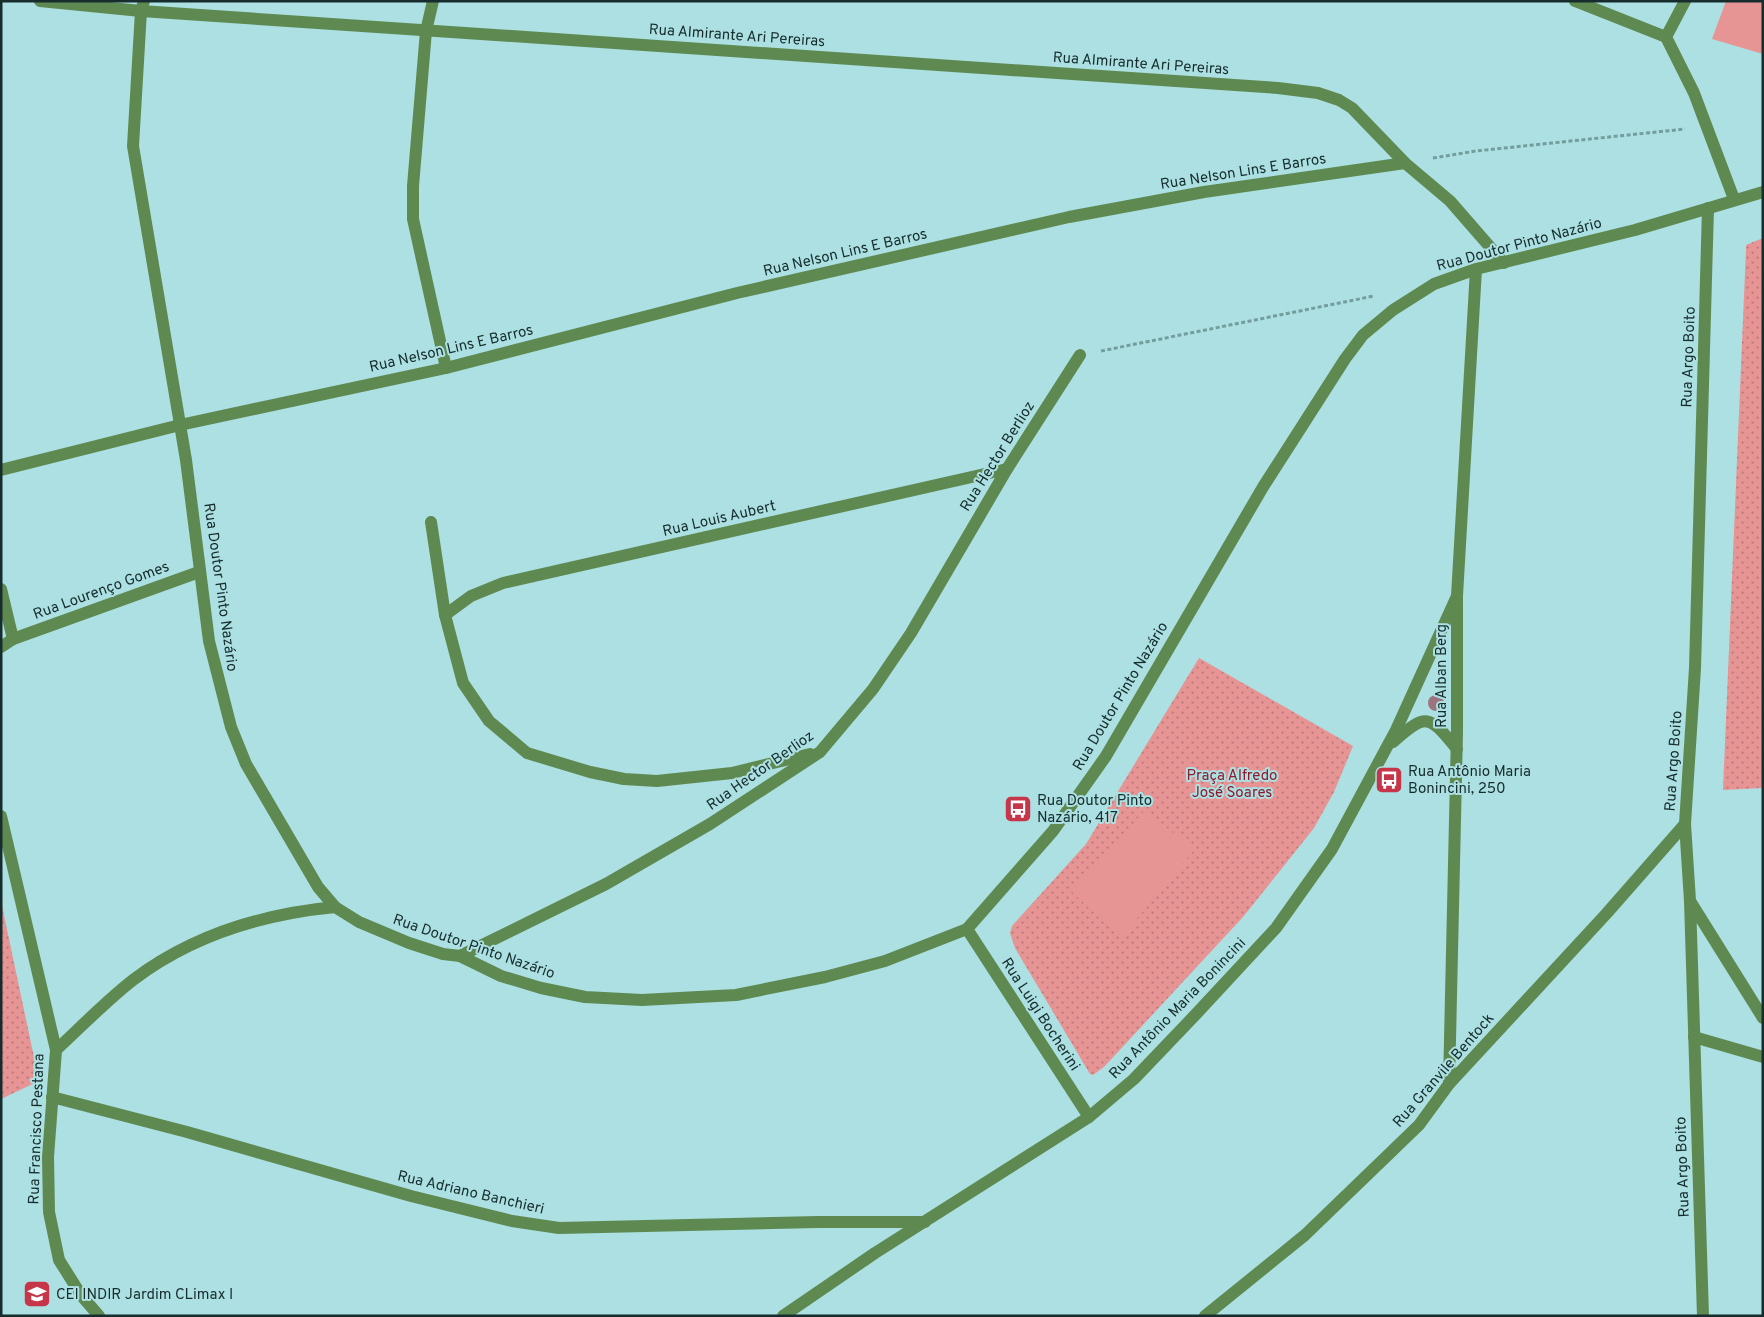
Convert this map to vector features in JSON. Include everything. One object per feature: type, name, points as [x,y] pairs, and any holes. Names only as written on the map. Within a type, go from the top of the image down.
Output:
[{"type":"street","name":"Rua Almirante Ari Pereiras","points":[[40,1],[142,6],[426,31],[1024,70],[1278,88],[1318,93],[1352,108],[1405,163],[1450,201],[1504,262]]},
{"type":"street","points":[[433,1],[426,31],[413,186],[413,219],[446,368]]},
{"type":"street","points":[[1575,1],[1666,37],[1683,68],[1708,127],[1734,199]]},
{"type":"street","points":[[1666,37],[1685,1]]},
{"type":"street","name":"Rua Doutor Pinto Nazário","points":[[142,6],[133,146],[180,425],[198,546],[199,572],[215,669],[231,727],[246,764],[318,887],[336,907],[359,922],[409,943],[443,954],[460,956],[501,976],[541,988],[585,997],[642,1000],[736,996],[826,977],[885,961],[967,929],[1053,831],[1106,756],[1263,487],[1345,359],[1363,335],[1392,310],[1434,284],[1504,262],[1635,230],[1734,199],[1763,192]]},
{"type":"street","name":"Rua Nelson Lins E Barros","points":[[1,470],[180,425],[446,368],[738,293],[1069,217],[1204,192],[1405,163]]},
{"type":"street","name":"Rua Argo Boito","points":[[1703,1316],[1690,901],[1684,824],[1695,668],[1708,208]]},
{"type":"street","name":"Rua Alban Berg","points":[[1449,1084],[1457,749],[1457,596],[1476,270]]},
{"type":"street","name":"Rua Hector Berlioz","points":[[460,956],[606,884],[710,824],[820,752],[873,690],[911,633],[1007,469],[1080,355]]},
{"type":"street","name":"Rua Louis Aubert","points":[[444,615],[471,596],[503,583],[1007,469]]},
{"type":"street","points":[[431,522],[444,615],[463,684],[488,721],[527,753],[590,772],[624,779],[657,781],[732,772],[820,752]]},
{"type":"street","name":"Rua Lourenço Gomes","points":[[13,639],[199,572]]},
{"type":"street","points":[[1,589],[13,639],[1,648]]},
{"type":"street","name":"Rua Antônio Maria Bonincini","points":[[783,1316],[875,1253],[1089,1117],[1134,1078],[1276,928],[1332,849],[1387,747],[1457,596]]},
{"type":"street","points":[[1387,747],[1410,727],[1424,721],[1436,724],[1457,749]]},
{"type":"street","name":"Rua Francisco Pestana","points":[[1,816],[56,1050],[48,1157],[49,1212],[59,1260],[81,1295],[99,1316]]},
{"type":"street","name":"Rua Granvile Bentock","points":[[1205,1316],[1306,1235],[1419,1125],[1449,1084],[1607,913],[1684,824]]},
{"type":"street","points":[[1690,901],[1763,1018]]},
{"type":"street","points":[[56,1050],[132,981],[176,952],[222,932],[264,920],[301,910],[336,907]]},
{"type":"street","name":"Rua Luigi Bocherini","points":[[967,929],[1089,1117]]},
{"type":"street","points":[[1694,1037],[1763,1057]]},
{"type":"street","name":"Rua Adriano Banchieri","points":[[52,1097],[187,1132],[411,1196],[512,1221],[559,1228],[818,1222],[925,1222]]},
{"type":"path","points":[[1405,163],[1476,151],[1708,127]]},
{"type":"path","points":[[1080,355],[1376,296]]},
{"type":"green space","points":[[1726,1],[1763,1],[1763,54],[1712,39]]},
{"type":"green space","points":[[1763,238],[1763,788],[1723,790],[1746,245]]},
{"type":"green space","name":"Praça Alfredo José Soares","points":[[1199,658],[1353,746],[1334,792],[1314,828],[1243,917],[1104,1067],[1093,1075],[1090,1074],[1015,948],[1010,933],[1012,926],[1086,844]]},
{"type":"green space","points":[[1144,811],[1195,849],[1121,938],[1072,892]]},
{"type":"green space","points":[[1,901],[39,1081],[1,1099]]},
{"type":"place","name":"Rua Antônio Maria Bonincini, 250","points":[[1389,780]]},
{"type":"place","name":"Rua Doutor Pinto Nazário, 417","points":[[1018,809]]},
{"type":"place","name":"CEI INDIR Jardim CLimax I","points":[[37,1294]]}]
